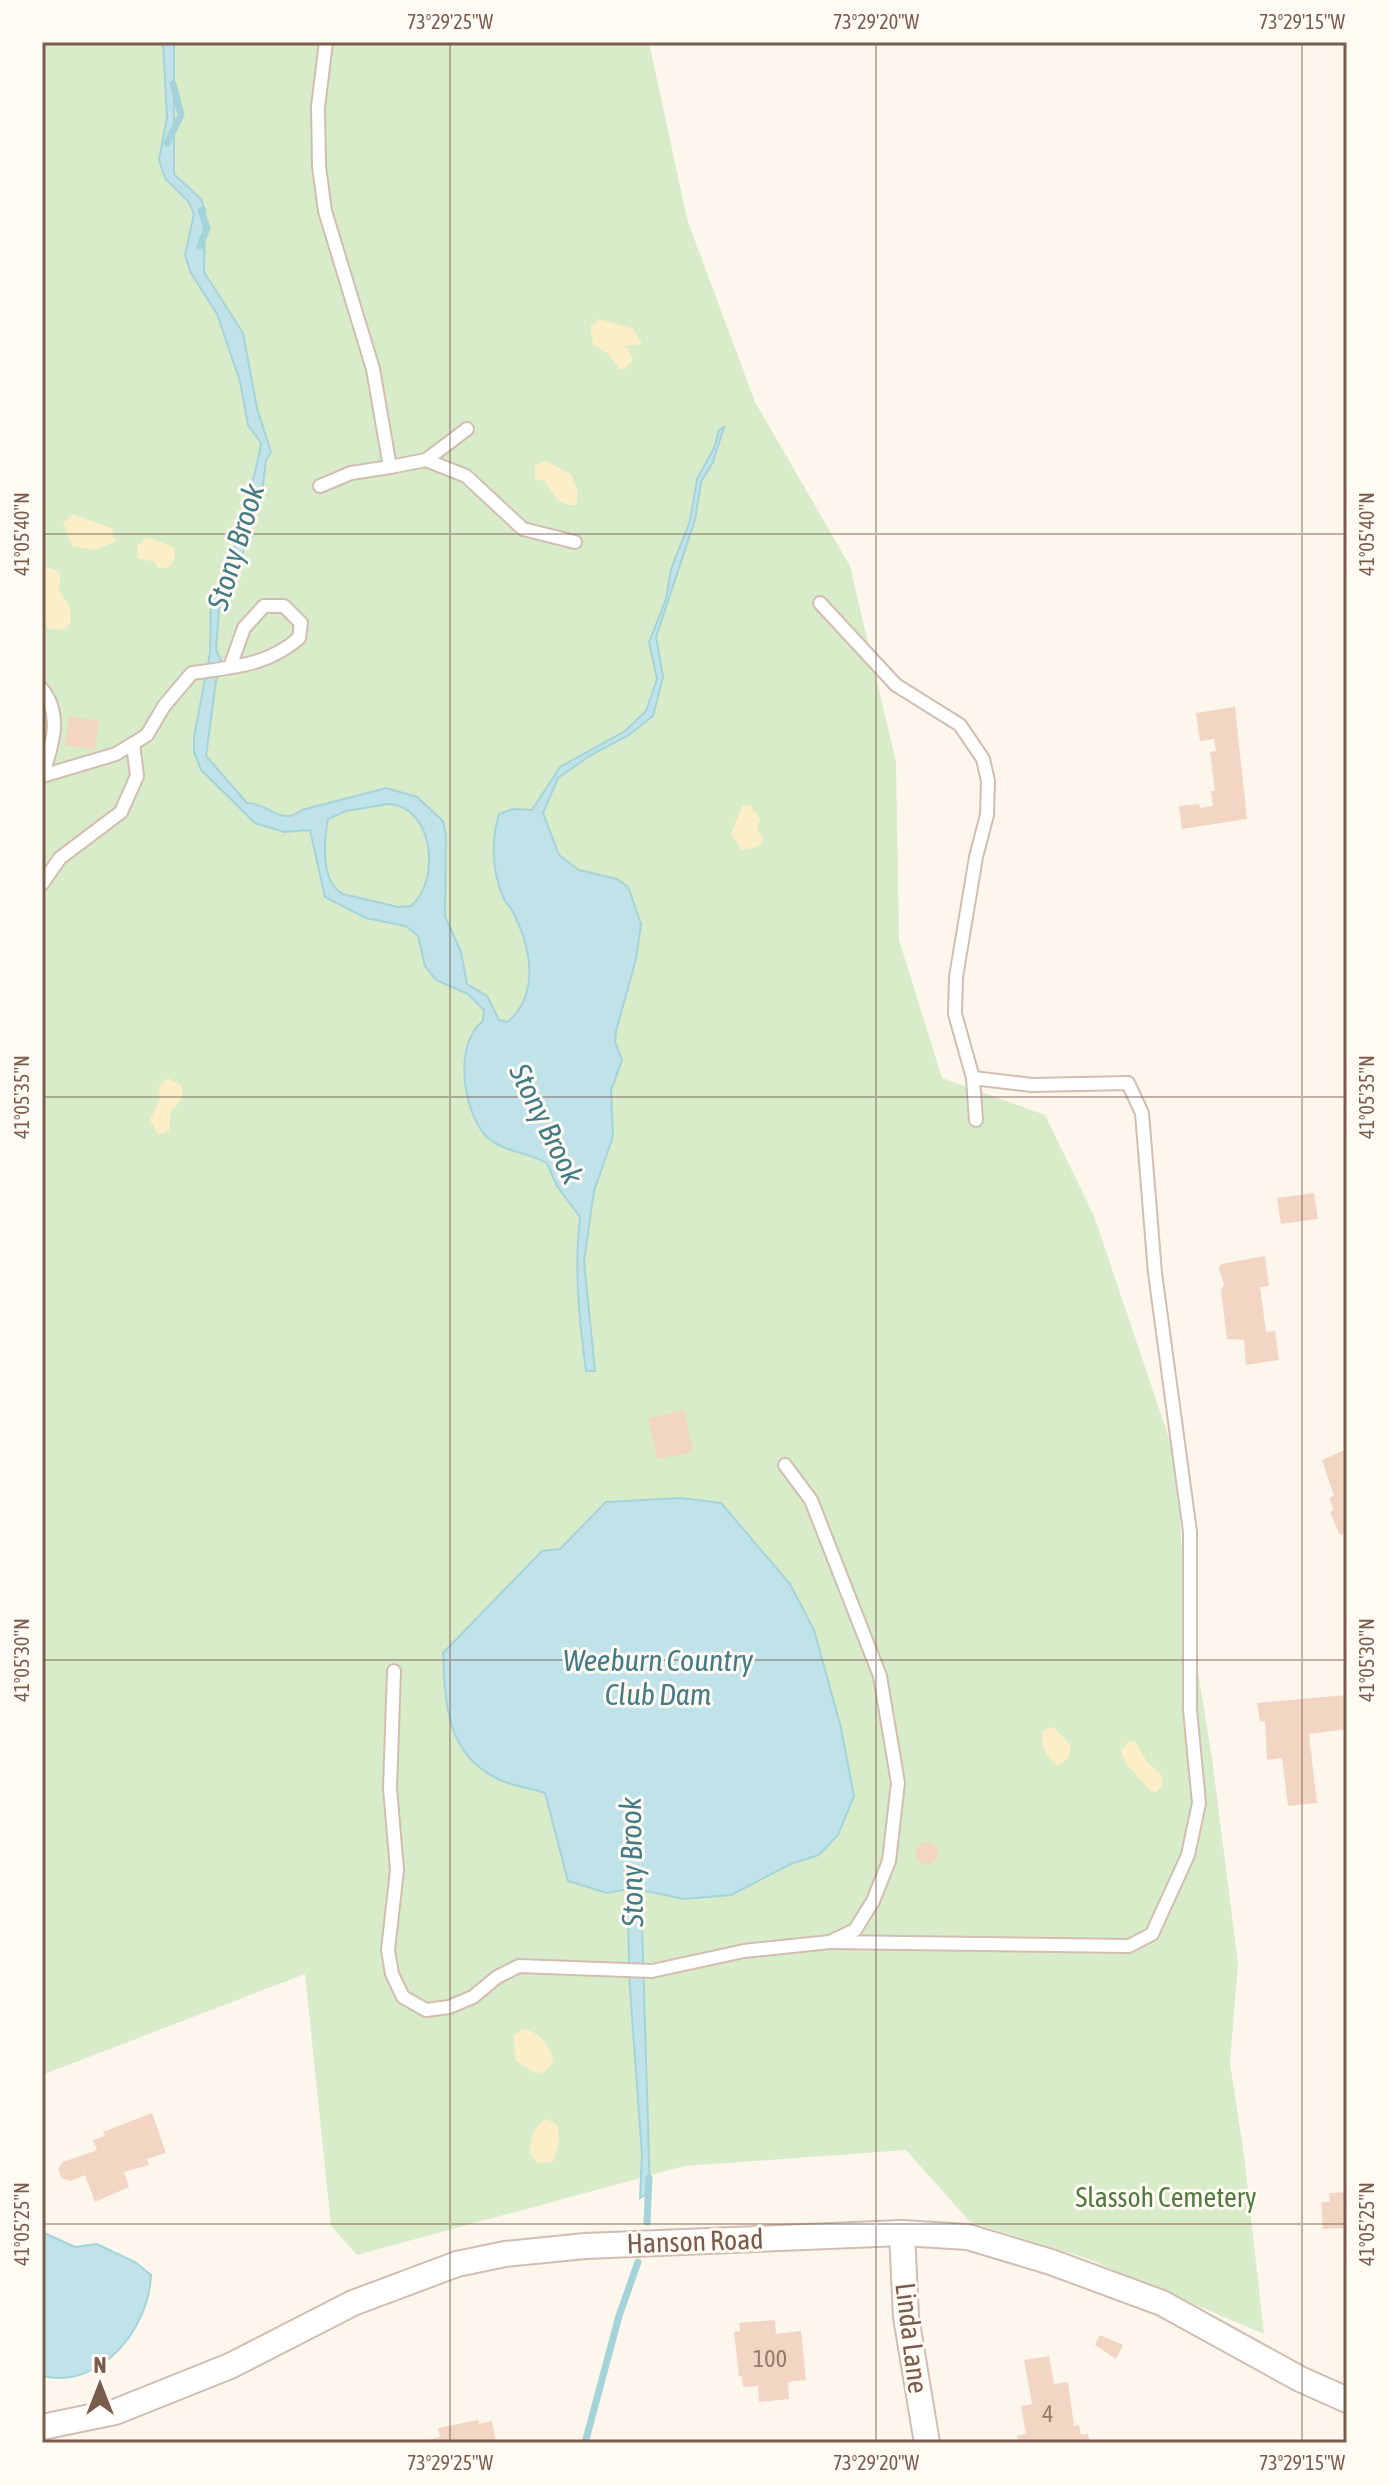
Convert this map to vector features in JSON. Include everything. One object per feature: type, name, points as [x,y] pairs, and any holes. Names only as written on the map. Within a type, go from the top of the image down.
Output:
[{"type":"street","name":"Hanson Road","points":[[42,2427],[115,2412],[230,2366],[353,2303],[457,2264],[505,2254],[585,2246],[902,2233],[968,2237],[1162,2303],[1300,2379],[1347,2400]]},
{"type":"street","name":"Linda Lane","points":[[902,2233],[906,2317],[927,2443]]},
{"type":"lane","points":[[326,42],[318,107],[319,166],[325,211],[373,369],[390,467]]},
{"type":"lane","points":[[320,486],[351,473],[426,460],[467,429]]},
{"type":"lane","points":[[426,460],[466,476],[523,529],[575,542]]},
{"type":"lane","points":[[820,603],[896,685],[960,725],[983,759],[988,781],[987,815],[976,857],[956,977],[955,1014],[973,1078],[976,1120]]},
{"type":"lane","points":[[42,689],[50,699],[55,726],[42,776],[72,770],[133,744],[147,735],[164,706],[192,673],[226,667],[278,656],[299,638],[301,623],[284,606],[264,606],[244,628],[226,667]]},
{"type":"lane","points":[[42,884],[60,858],[121,812],[137,776],[133,744]]},
{"type":"lane","points":[[394,1671],[390,1788],[397,1870],[388,1950],[392,1974],[403,1997],[426,2010],[449,2007],[473,1997],[497,1977],[519,1966],[546,1964],[652,1971],[744,1951],[830,1942],[1129,1946],[1152,1934],[1188,1855],[1199,1803],[1190,1710],[1190,1532],[1155,1273],[1142,1113],[1128,1083],[1032,1085],[973,1078]]},
{"type":"lane","points":[[785,1465],[811,1500],[880,1676],[898,1783],[889,1861],[873,1901],[855,1930],[830,1942]]},
{"type":"green space","name":"Slassoh Cemetery","points":[[42,42],[649,42],[687,219],[755,402],[850,566],[896,762],[899,940],[942,1078],[1045,1115],[1094,1216],[1176,1459],[1184,1584],[1212,1759],[1238,1963],[1230,2063],[1244,2155],[1264,2334],[1086,2258],[970,2222],[906,2150],[684,2166],[357,2255],[331,2226],[305,1974],[42,2075]]},
{"type":"sand","points":[[599,319],[633,329],[642,344],[626,346],[633,359],[625,369],[620,369],[607,353],[593,344],[590,327]]},
{"type":"sand","points":[[545,461],[571,474],[578,493],[576,505],[561,502],[545,481],[535,479],[535,466]]},
{"type":"sand","points":[[73,514],[113,529],[115,542],[95,550],[72,546],[63,523]]},
{"type":"sand","points":[[146,537],[174,547],[175,559],[168,568],[158,568],[155,562],[138,558],[137,546]]},
{"type":"sand","points":[[46,567],[60,572],[59,590],[70,608],[71,623],[63,630],[47,628],[42,571]]},
{"type":"sand","points":[[750,805],[760,819],[757,829],[764,840],[758,847],[742,850],[731,834],[742,806]]},
{"type":"sand","points":[[168,1078],[182,1086],[182,1097],[171,1110],[169,1131],[158,1135],[150,1120],[160,1100],[159,1086]]},
{"type":"sand","points":[[1054,1727],[1071,1746],[1069,1757],[1058,1766],[1047,1755],[1042,1741],[1043,1730]]},
{"type":"sand","points":[[1135,1741],[1147,1762],[1161,1774],[1163,1784],[1157,1792],[1150,1791],[1125,1762],[1121,1750],[1128,1742]]},
{"type":"sand","points":[[523,2029],[540,2037],[551,2052],[553,2063],[545,2072],[535,2073],[516,2061],[513,2036]]},
{"type":"sand","points":[[547,2119],[558,2126],[559,2141],[553,2162],[538,2163],[530,2153],[531,2142],[535,2129]]},
{"type":"water","points":[[163,42],[174,42],[174,174],[201,199],[205,210],[204,272],[243,333],[257,408],[271,452],[266,460],[263,486],[236,575],[220,597],[216,650],[222,662],[216,681],[206,756],[247,803],[281,815],[294,815],[302,810],[386,788],[417,797],[443,821],[446,835],[445,916],[461,952],[467,984],[487,996],[499,1020],[508,1022],[518,1010],[525,998],[529,970],[525,942],[504,899],[495,868],[494,846],[499,814],[513,809],[532,810],[560,767],[625,731],[646,711],[657,679],[649,642],[666,599],[671,569],[690,521],[697,479],[714,448],[719,430],[724,427],[713,462],[701,482],[695,520],[656,637],[663,677],[653,716],[629,735],[591,755],[558,778],[543,813],[559,855],[579,870],[617,879],[628,887],[641,924],[636,959],[616,1031],[615,1042],[622,1060],[611,1091],[613,1136],[594,1191],[584,1261],[595,1371],[586,1371],[581,1332],[577,1274],[580,1217],[557,1186],[547,1163],[491,1141],[471,1109],[464,1076],[465,1060],[474,1031],[483,1021],[484,1010],[468,994],[436,980],[425,966],[418,936],[406,926],[366,918],[325,897],[310,830],[284,832],[255,823],[201,770],[194,752],[210,653],[211,594],[229,570],[261,443],[248,425],[240,381],[217,314],[191,273],[185,255],[194,214],[188,201],[165,178],[159,160],[167,117]],"holes":[[[388,804],[403,808],[415,817],[428,846],[427,880],[421,895],[411,906],[398,907],[343,894],[330,880],[327,871],[325,838],[328,819],[346,811]]]},
{"type":"water","name":"Weeburn Country Club Dam","points":[[681,1498],[721,1503],[790,1584],[814,1630],[841,1728],[854,1796],[838,1835],[819,1855],[791,1864],[731,1895],[684,1899],[641,1890],[650,2192],[640,2198],[642,2155],[629,1975],[628,1889],[607,1893],[568,1881],[545,1793],[496,1778],[467,1755],[458,1740],[447,1707],[443,1653],[542,1551],[560,1549],[606,1502]]},
{"type":"water","points":[[42,2232],[75,2247],[97,2244],[135,2262],[151,2275],[148,2295],[131,2334],[118,2351],[84,2374],[64,2378],[42,2376]]},
{"type":"building","points":[[1235,707],[1247,819],[1182,829],[1179,806],[1213,806],[1211,791],[1215,791],[1210,752],[1216,751],[1214,739],[1200,741],[1196,713]]},
{"type":"building","points":[[69,716],[99,721],[95,750],[65,745]]},
{"type":"building","points":[[1314,1193],[1318,1219],[1281,1224],[1277,1198]]},
{"type":"building","points":[[1265,1256],[1269,1286],[1260,1287],[1266,1332],[1275,1331],[1279,1360],[1246,1365],[1244,1340],[1227,1339],[1221,1290],[1224,1284],[1219,1269],[1221,1264]]},
{"type":"building","points":[[684,1410],[693,1452],[657,1459],[648,1418]]},
{"type":"building","points":[[1345,1450],[1347,1532],[1340,1535],[1330,1512],[1334,1510],[1329,1498],[1334,1496],[1322,1460]]},
{"type":"building","points":[[1347,1695],[1347,1729],[1309,1734],[1317,1803],[1288,1806],[1282,1758],[1267,1760],[1265,1721],[1260,1722],[1257,1703]]},
{"type":"building","points":[[927,1842],[935,1845],[938,1853],[935,1861],[927,1864],[919,1861],[916,1853],[919,1845]]},
{"type":"building","points":[[152,2113],[166,2153],[147,2159],[149,2165],[124,2172],[129,2187],[95,2202],[85,2175],[70,2181],[62,2178],[58,2169],[63,2162],[97,2150],[93,2140],[105,2136],[103,2132]]},
{"type":"building","points":[[1347,2192],[1347,2228],[1323,2229],[1321,2202],[1330,2202],[1329,2193]]},
{"type":"building","points":[[775,2320],[776,2334],[801,2331],[806,2380],[788,2382],[789,2399],[759,2402],[758,2386],[743,2387],[742,2376],[739,2377],[734,2332],[740,2331],[739,2323]]},
{"type":"building","points":[[1100,2335],[1123,2345],[1116,2359],[1095,2345]]},
{"type":"building","points":[[1049,2356],[1054,2384],[1068,2382],[1074,2426],[1079,2425],[1081,2435],[1088,2434],[1090,2443],[1019,2443],[1017,2436],[1026,2434],[1021,2406],[1032,2404],[1024,2360]]},
{"type":"building","points":[[478,2420],[479,2424],[492,2421],[496,2443],[417,2443],[440,2437],[438,2428]]},
{"type":"waterway","name":"Stony Brook","points":[[167,143],[181,115],[173,84]]},
{"type":"waterway","name":"Stony Brook","points":[[200,246],[207,228],[201,210]]},
{"type":"waterway","name":"Stony Brook","points":[[647,2222],[649,2178]]},
{"type":"waterway","name":"Stony Brook","points":[[585,2443],[619,2316],[638,2262]]}]
